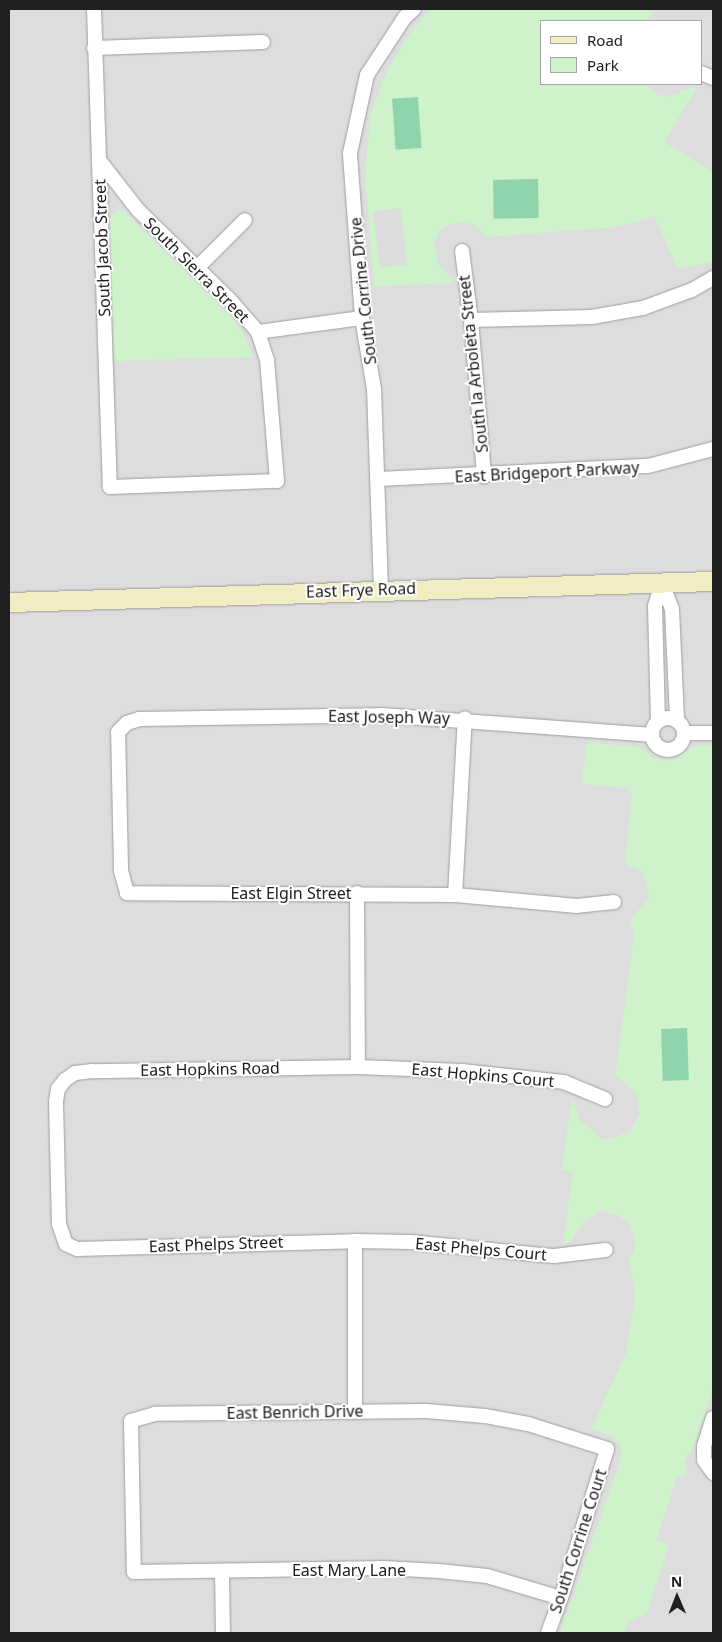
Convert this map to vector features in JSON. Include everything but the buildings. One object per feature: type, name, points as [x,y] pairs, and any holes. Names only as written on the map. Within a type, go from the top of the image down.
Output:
[{"type":"street","name":"South Jacob Street","points":[[94,9],[110,487],[278,481]]},
{"type":"street","name":"South Corrine Drive","points":[[381,589],[379,479],[374,389],[362,318],[350,153],[367,75],[405,17],[414,9]]},
{"type":"street","points":[[94,48],[263,42]]},
{"type":"street","name":"South Sierra Street","points":[[99,160],[138,210],[258,332],[267,360],[278,481]]},
{"type":"street","points":[[196,268],[244,220]]},
{"type":"street","name":"South la Arboleta Street","points":[[462,251],[472,320],[484,476]]},
{"type":"street","points":[[472,320],[592,317],[644,308],[692,290],[713,278]]},
{"type":"street","points":[[258,332],[362,318]]},
{"type":"street","name":"East Bridgeport Parkway","points":[[379,479],[484,476],[648,466],[713,449]]},
{"type":"street","name":"East Frye Road","points":[[9,602],[381,589],[713,581]]},
{"type":"street","points":[[662,583],[672,609],[677,720],[684,733],[679,746],[667,750],[658,747],[652,735],[658,721],[655,606],[662,583]]},
{"type":"street","name":"East Joseph Way","points":[[127,893],[121,870],[117,742],[118,732],[127,724],[139,719],[381,714],[465,718],[652,735]]},
{"type":"street","points":[[455,894],[465,718]]},
{"type":"street","points":[[658,721],[668,718],[677,720]]},
{"type":"street","points":[[684,733],[713,733]]},
{"type":"street","name":"East Elgin Street","points":[[127,893],[455,894],[577,906],[614,902]]},
{"type":"street","points":[[357,894],[358,1067]]},
{"type":"street","name":"East Hopkins Road","points":[[77,1249],[66,1244],[59,1224],[56,1102],[58,1089],[65,1080],[75,1073],[92,1071],[358,1067]]},
{"type":"street","name":"East Hopkins Court","points":[[358,1067],[462,1071],[564,1082],[605,1099]]},
{"type":"street","points":[[355,1241],[355,1410]]},
{"type":"street","name":"East Phelps Street","points":[[77,1249],[355,1241]]},
{"type":"street","name":"East Phelps Court","points":[[355,1241],[410,1242],[554,1256],[606,1250]]},
{"type":"street","name":"East Benrich Drive","points":[[134,1572],[131,1421],[155,1414],[355,1410],[485,1416],[569,1435],[607,1449]]},
{"type":"street","points":[[713,1418],[704,1446],[704,1460],[713,1473]]},
{"type":"street","name":"South Corrine Court","points":[[548,1633],[561,1598],[607,1449]]},
{"type":"street","name":"East Mary Lane","points":[[134,1572],[384,1568],[439,1570],[487,1576],[561,1598]]},
{"type":"street","points":[[222,1572],[223,1633]]},
{"type":"shaded area","points":[[9,9],[713,9],[713,1633],[9,1633]]},
{"type":"shaded area","points":[[401,208],[407,265],[379,268],[373,211]]},
{"type":"green space","points":[[430,9],[654,9],[648,20],[540,20],[540,85],[647,85],[658,95],[668,97],[698,85],[664,142],[713,172],[713,262],[678,269],[654,216],[617,227],[486,237],[476,225],[459,221],[441,229],[434,242],[437,261],[454,283],[374,286],[365,175],[370,116],[387,71],[407,37]]},
{"type":"green space","points":[[418,97],[422,148],[396,150],[392,99]]},
{"type":"green space","points":[[538,179],[539,218],[494,219],[493,180]]},
{"type":"green space","points":[[117,210],[124,211],[229,315],[243,333],[253,357],[114,361],[110,219]]},
{"type":"green space","points":[[586,742],[639,747],[652,757],[665,761],[676,759],[691,747],[713,745],[713,1388],[695,1442],[684,1462],[688,1473],[677,1478],[656,1540],[669,1545],[647,1613],[629,1622],[624,1633],[560,1633],[622,1456],[620,1444],[612,1436],[591,1429],[626,1353],[635,1296],[629,1260],[636,1246],[630,1225],[620,1216],[600,1211],[583,1222],[572,1239],[563,1246],[573,1171],[562,1170],[572,1099],[580,1120],[601,1139],[611,1139],[630,1131],[640,1114],[637,1092],[615,1076],[634,937],[630,920],[649,898],[643,872],[625,864],[632,794],[628,788],[582,784]]},
{"type":"green space","points":[[687,1028],[689,1080],[663,1081],[661,1029]]}]
